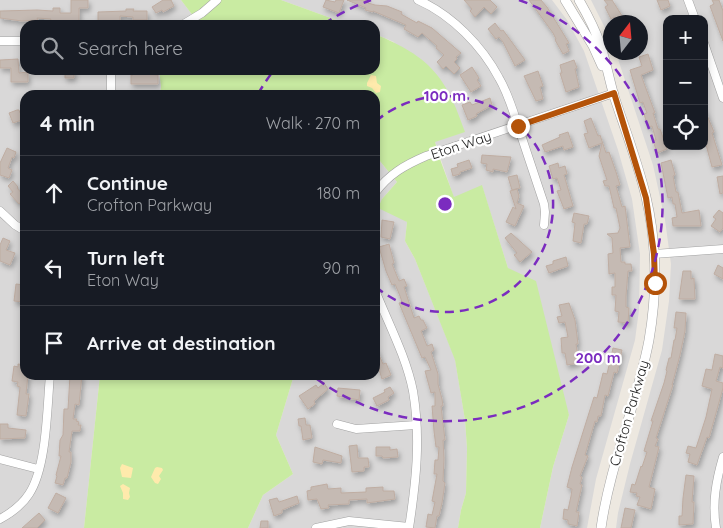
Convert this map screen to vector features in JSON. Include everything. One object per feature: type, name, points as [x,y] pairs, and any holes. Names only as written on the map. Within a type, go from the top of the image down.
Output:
[{"type":"street","points":[[190,20],[217,0]]},
{"type":"street","points":[[418,0],[444,15],[462,30],[476,45],[500,78],[508,96],[544,204],[544,226]]},
{"type":"street","name":"Crofton Parkway","points":[[565,0],[593,46],[614,93]]},
{"type":"street","name":"Crofton Parkway","points":[[579,0],[588,15],[600,43],[646,198],[654,254],[655,283],[648,342],[609,484],[600,528]]},
{"type":"street","points":[[688,0],[694,15]]},
{"type":"street","points":[[0,41],[20,41]]},
{"type":"street","points":[[708,55],[723,98]]},
{"type":"street","points":[[111,75],[111,90]]},
{"type":"street","name":"Eton Way","points":[[380,187],[391,174],[405,165],[426,156],[614,93]]},
{"type":"street","points":[[0,211],[20,228]]},
{"type":"street","points":[[654,254],[723,249]]},
{"type":"street","points":[[316,528],[349,522],[409,528],[418,468],[413,391],[380,303]]},
{"type":"street","points":[[0,519],[19,506],[29,494],[38,469],[42,451],[49,380]]},
{"type":"street","points":[[337,424],[356,429],[416,425]]},
{"type":"street","points":[[716,528],[714,497],[723,457]]},
{"type":"street","points":[[0,459],[38,469]]},
{"type":"shaded area","points":[[0,0],[181,0],[196,20],[20,20],[20,75],[160,75],[161,86],[161,90],[20,90],[20,380],[99,380],[84,528],[0,528]]},
{"type":"shaded area","points":[[281,0],[552,0],[567,20],[584,51],[618,150],[632,199],[640,254],[639,310],[635,340],[596,479],[587,528],[540,528],[553,467],[569,415],[508,268],[482,186],[454,198],[435,142],[394,42],[380,36],[380,20],[336,20]]},
{"type":"shaded area","points":[[591,0],[723,0],[723,528],[616,528],[630,464],[662,350],[669,301],[671,264],[665,220],[653,165],[618,60],[648,60],[648,15],[603,15],[603,24]]},
{"type":"shaded area","points":[[380,161],[397,182],[382,199],[407,222],[405,241],[415,259],[455,359],[465,420],[467,448],[466,493],[458,528],[248,528],[263,495],[293,474],[276,435],[292,380],[380,380]]},
{"type":"green space","points":[[181,0],[281,0],[336,20],[196,20]]},
{"type":"green space","points":[[380,36],[410,51],[434,71],[451,96],[465,132],[435,142],[454,197],[482,185],[508,268],[536,281],[569,415],[553,467],[540,528],[458,528],[466,493],[467,448],[465,420],[455,360],[415,259],[405,241],[407,222],[380,209],[382,199],[397,182],[380,161],[380,90],[161,90],[160,75],[380,75]]},
{"type":"green space","points":[[99,380],[292,380],[276,435],[293,474],[263,495],[248,528],[84,528]]},
{"type":"sand","points":[[371,75],[376,76],[377,83],[381,86],[380,92],[380,90],[374,90],[367,86]]},
{"type":"sand","points":[[122,464],[133,468],[131,478],[122,477],[120,468]]},
{"type":"sand","points":[[157,467],[163,470],[159,476],[161,479],[158,484],[151,477]]},
{"type":"sand","points":[[123,484],[130,488],[128,500],[123,499],[120,486]]},
{"type":"building","points":[[71,0],[88,0],[88,8],[79,8],[79,20],[37,18],[38,20],[20,21],[0,18],[0,11],[53,11],[53,8],[60,8],[60,13],[71,13]]},
{"type":"building","points":[[163,0],[171,0],[174,6],[163,12],[162,10],[156,13],[152,7]]},
{"type":"building","points":[[326,0],[335,2],[336,0],[344,0],[339,13],[323,7]]},
{"type":"building","points":[[347,0],[369,0],[368,3],[387,6],[402,12],[401,14],[417,23],[418,21],[432,28],[461,53],[454,62],[460,68],[454,74],[446,66],[443,69],[437,62],[444,55],[422,33],[418,37],[404,29],[406,25],[373,11],[365,10],[366,8]]},
{"type":"building","points":[[464,0],[490,0],[497,7],[491,14],[484,7],[475,17],[470,11],[472,9]]},
{"type":"building","points":[[529,0],[541,0],[547,7],[569,43],[566,44],[569,51],[563,54],[553,33]]},
{"type":"building","points":[[604,0],[612,0],[622,15],[609,15],[605,7],[608,5]]},
{"type":"building","points":[[657,0],[668,0],[670,6],[661,10]]},
{"type":"building","points":[[712,0],[719,0],[723,11],[723,41],[710,6],[714,4]]},
{"type":"building","points":[[126,9],[134,9],[133,11],[147,11],[147,20],[133,20],[133,17],[120,16],[120,20],[98,20],[98,12],[126,11]]},
{"type":"building","points":[[495,23],[501,31],[503,30],[525,60],[515,66],[503,42],[499,37],[496,39],[488,29]]},
{"type":"building","points":[[648,54],[653,70],[641,75],[655,113],[653,113],[658,129],[660,129],[663,138],[664,150],[657,153],[653,140],[656,140],[652,126],[648,127],[644,114],[647,113],[643,102],[640,103],[630,70],[642,66],[640,60],[648,60]]},
{"type":"building","points":[[18,59],[19,73],[20,75],[28,75],[28,82],[11,82],[11,68],[0,68],[0,60]]},
{"type":"building","points":[[574,60],[579,87],[566,92],[560,73],[562,73],[560,65]]},
{"type":"building","points":[[472,67],[479,78],[477,80],[481,86],[471,92],[460,75]]},
{"type":"building","points":[[538,71],[543,86],[540,87],[543,99],[536,101],[524,76]]},
{"type":"building","points":[[65,75],[74,75],[74,78],[65,78]]},
{"type":"building","points":[[131,75],[158,75],[158,84],[131,84]]},
{"type":"building","points":[[490,98],[492,105],[468,120],[462,105],[470,102],[472,105]]},
{"type":"building","points":[[19,110],[20,121],[13,123],[9,113]]},
{"type":"building","points":[[591,118],[598,136],[600,135],[606,153],[609,152],[620,185],[616,186],[622,207],[625,206],[630,247],[620,248],[621,262],[631,264],[632,271],[628,271],[626,296],[626,307],[629,308],[628,323],[618,322],[619,312],[615,311],[616,295],[612,295],[612,287],[615,287],[615,273],[609,274],[608,254],[613,253],[612,238],[607,234],[618,233],[620,228],[609,186],[605,186],[603,181],[607,180],[599,156],[602,143],[589,148],[584,134],[588,133],[584,121]]},
{"type":"building","points":[[708,118],[714,132],[712,133],[722,165],[712,167],[707,150]]},
{"type":"building","points":[[568,132],[573,147],[564,150],[563,146],[545,152],[542,145]]},
{"type":"building","points":[[7,148],[16,152],[8,168],[12,170],[9,178],[0,175],[0,163]]},
{"type":"building","points":[[482,155],[511,157],[507,172],[493,169],[493,172],[486,170],[487,164],[481,163]]},
{"type":"building","points":[[469,160],[472,168],[453,176],[451,169],[458,167],[457,164]]},
{"type":"building","points":[[671,160],[675,175],[673,176],[676,192],[678,192],[682,213],[699,210],[701,226],[673,226],[672,218],[677,217],[675,204],[673,204],[672,197],[668,198],[661,163]]},
{"type":"building","points":[[558,163],[559,168],[565,166],[567,174],[564,175],[573,206],[564,209],[557,191],[561,190],[557,178],[553,179],[549,166]]},
{"type":"building","points":[[517,175],[520,188],[512,190],[508,177]]},
{"type":"building","points":[[723,176],[723,193],[720,194],[717,177]]},
{"type":"building","points":[[13,181],[18,187],[20,191],[19,204],[10,194],[13,192],[8,186]]},
{"type":"building","points":[[517,189],[519,196],[517,203],[524,206],[515,226],[506,222],[513,207],[516,209],[510,191]]},
{"type":"building","points":[[719,210],[723,213],[723,228],[720,232],[711,226],[716,219],[713,217]]},
{"type":"building","points":[[574,213],[589,216],[587,224],[584,224],[581,243],[573,241],[575,223],[572,222]]},
{"type":"building","points":[[382,220],[394,222],[390,239],[381,237]]},
{"type":"building","points":[[511,233],[532,252],[520,262],[514,255],[517,253],[505,238]]},
{"type":"building","points":[[3,238],[10,241],[6,250],[15,253],[10,265],[0,261],[0,245]]},
{"type":"building","points":[[389,244],[394,263],[392,264],[399,281],[404,279],[407,286],[404,287],[414,318],[419,316],[423,320],[427,328],[421,331],[427,346],[432,344],[434,350],[431,352],[438,374],[438,384],[442,399],[443,406],[441,406],[445,440],[443,440],[443,481],[445,483],[435,528],[426,527],[428,514],[432,515],[435,502],[432,501],[437,474],[434,474],[435,460],[438,460],[439,447],[436,447],[432,406],[435,406],[435,392],[431,393],[425,371],[431,370],[425,357],[422,358],[399,303],[402,302],[400,296],[395,284],[392,285],[386,271],[380,247]]},
{"type":"building","points":[[566,257],[568,266],[549,273],[546,266],[553,264],[553,261]]},
{"type":"building","points":[[718,265],[723,268],[723,279],[714,274]]},
{"type":"building","points":[[683,271],[691,271],[691,279],[694,278],[695,299],[679,299]]},
{"type":"building","points":[[16,284],[20,284],[20,302],[14,301]]},
{"type":"building","points":[[569,303],[575,320],[579,363],[567,365],[565,353],[562,353],[561,338],[568,337],[565,322],[559,323],[557,317],[562,316],[559,305]]},
{"type":"building","points":[[676,312],[686,313],[685,331],[673,385],[656,438],[658,439],[655,446],[659,447],[649,487],[655,489],[651,509],[637,505],[640,497],[636,496],[637,493],[630,492],[632,484],[635,485],[647,452],[644,451],[653,421],[651,421],[664,383],[675,340],[677,328],[674,328]]},
{"type":"building","points":[[613,348],[622,350],[617,373],[614,372],[608,396],[605,395],[601,416],[598,416],[597,422],[595,421],[585,455],[588,456],[580,476],[582,477],[580,484],[582,485],[576,512],[579,512],[577,526],[568,524],[568,520],[563,519],[564,509],[568,510],[571,496],[572,489],[567,487],[572,467],[594,397],[597,398],[603,373],[607,374]]},
{"type":"building","points":[[715,354],[723,356],[723,368],[720,367],[716,381],[723,383],[723,388],[709,438],[707,437],[697,465],[688,462],[690,454],[686,453],[688,446],[696,448],[706,417],[712,389],[702,386],[706,369],[712,370]]},
{"type":"building","points":[[380,357],[383,364],[386,363],[391,375],[382,379]]},
{"type":"building","points":[[18,364],[20,364],[20,380],[27,380],[26,394],[29,394],[26,416],[17,415],[20,387],[17,386],[18,382],[12,381],[14,366],[18,367]]},
{"type":"building","points":[[70,380],[82,380],[79,405],[75,404],[73,419],[77,419],[78,425],[81,425],[80,431],[72,431],[69,452],[71,452],[71,462],[63,485],[55,483],[61,456],[59,456],[60,440],[63,435],[64,409],[68,409]]},
{"type":"building","points":[[324,383],[328,389],[308,409],[299,396],[316,385],[318,388]]},
{"type":"building","points":[[390,387],[394,393],[388,397],[389,400],[377,406],[373,398]]},
{"type":"building","points":[[338,388],[360,390],[359,400],[337,396]]},
{"type":"building","points":[[305,418],[306,425],[310,425],[312,438],[303,440],[298,419]]},
{"type":"building","points":[[0,424],[8,424],[8,428],[26,430],[25,438],[0,439]]},
{"type":"building","points":[[357,445],[358,458],[368,458],[369,467],[364,467],[364,471],[352,472],[349,446]]},
{"type":"building","points":[[315,447],[342,456],[341,463],[323,460],[322,464],[313,462]]},
{"type":"building","points":[[376,447],[390,447],[390,450],[397,449],[398,457],[383,458],[382,456],[376,456]]},
{"type":"building","points":[[686,475],[694,476],[693,524],[679,525],[679,516],[682,516]]},
{"type":"building","points":[[327,484],[328,489],[341,488],[341,493],[366,492],[366,488],[383,487],[383,491],[394,491],[395,499],[367,503],[367,499],[349,500],[349,504],[328,505],[329,508],[321,509],[317,499],[308,500],[307,491],[311,490],[311,487]]},
{"type":"building","points":[[56,493],[66,498],[58,513],[48,508]]},
{"type":"building","points":[[297,496],[299,503],[282,510],[282,513],[274,516],[269,500],[277,498],[279,502]]},
{"type":"building","points":[[625,508],[635,510],[631,528],[621,528]]},
{"type":"building","points":[[39,513],[45,520],[37,528],[22,528]]},
{"type":"building","points":[[261,521],[268,521],[268,528],[260,528]]},
{"type":"route","points":[[518,126],[614,93],[646,198],[651,225],[655,283]]}]
